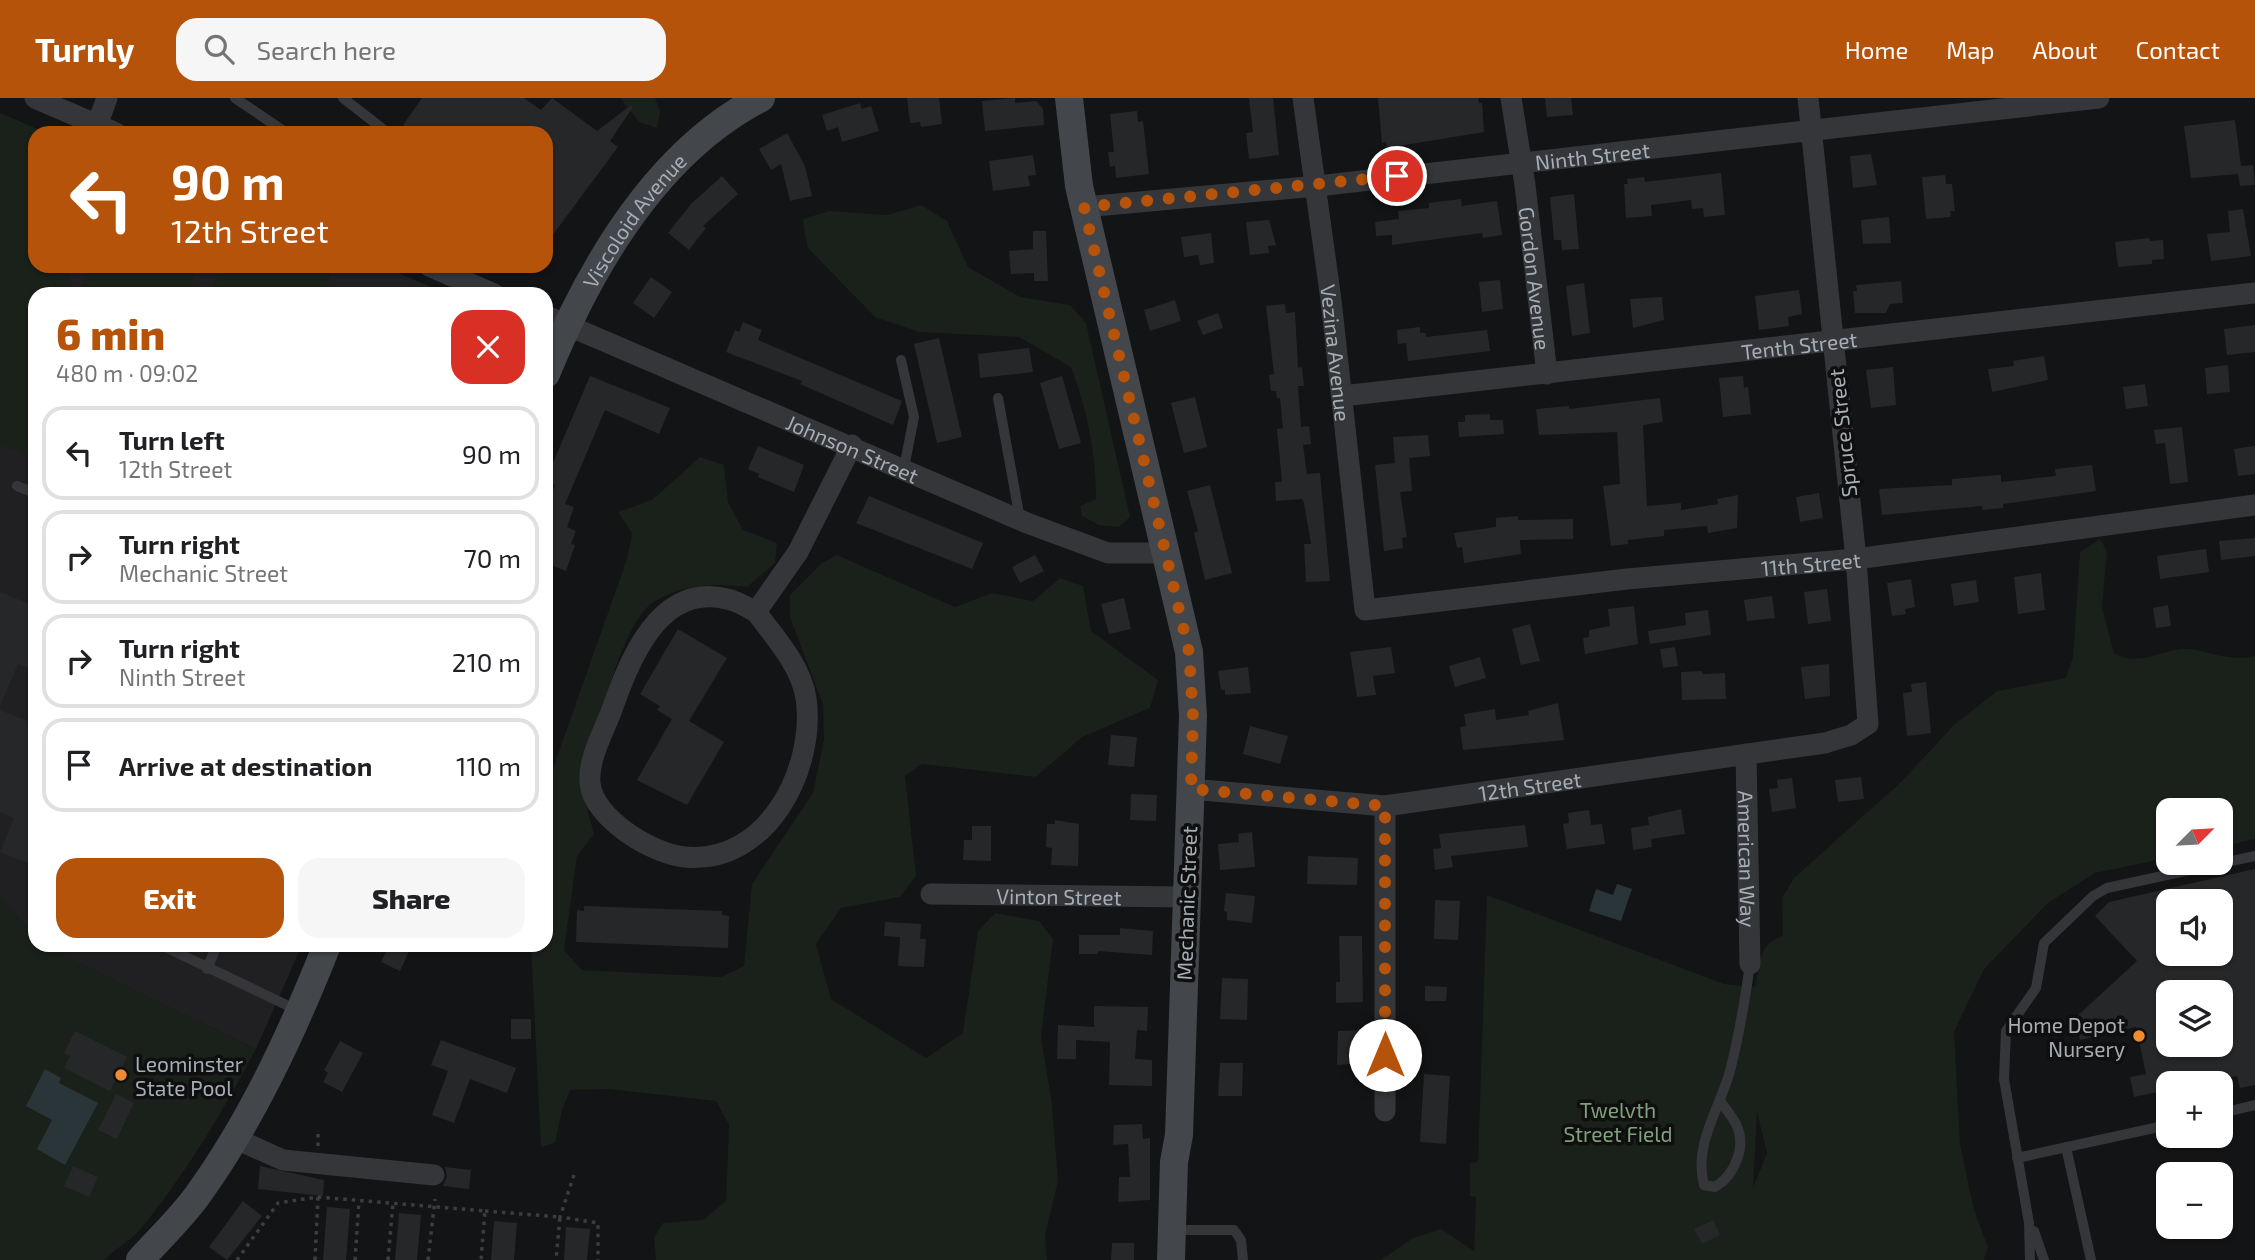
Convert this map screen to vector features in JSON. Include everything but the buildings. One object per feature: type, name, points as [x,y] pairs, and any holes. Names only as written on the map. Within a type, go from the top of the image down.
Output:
[{"type":"main road","name":"Viscoloid Avenue","points":[[556,320],[654,186],[700,139],[761,98]]},
{"type":"main road","name":"Mechanic Street","points":[[1069,98],[1076,165],[1084,207],[1189,652],[1193,716],[1179,1135],[1185,1164],[1179,1230]]},
{"type":"main road","points":[[141,1260],[196,1197],[234,1138],[300,1012],[324,952]]},
{"type":"main road","points":[[1171,1260],[1179,1230]]},
{"type":"main road","points":[[1179,1230],[1188,1260]]},
{"type":"street","points":[[35,98],[94,126]]},
{"type":"street","points":[[103,126],[107,98]]},
{"type":"street","name":"Vezina Avenue","points":[[1303,98],[1317,186],[1366,610]]},
{"type":"street","name":"Gordon Avenue","points":[[1511,98],[1547,374]]},
{"type":"street","name":"Spruce Street","points":[[1808,98],[1831,342],[1856,559],[1866,726]]},
{"type":"street","name":"Ninth Street","points":[[1084,207],[1317,186],[1812,128],[2099,98]]},
{"type":"street","points":[[445,273],[478,287]]},
{"type":"street","name":"Tenth Street","points":[[1342,396],[2255,293]]},
{"type":"street","name":"Johnson Street","points":[[556,320],[852,445],[1020,520],[1108,553],[1166,553]]},
{"type":"street","points":[[756,612],[798,552],[852,445]]},
{"type":"street","name":"11th Street","points":[[1366,610],[1627,579],[1856,559],[2255,505]]},
{"type":"street","points":[[710,596],[729,599],[756,612],[796,670],[806,696],[807,724],[802,759],[789,792],[773,818],[755,836],[732,849],[707,857],[683,857],[647,845],[620,827],[598,805],[590,785],[591,767],[625,673],[643,637],[661,616],[688,601],[710,596]]},
{"type":"street","name":"12th Street","points":[[1191,789],[1385,806],[1825,743],[1851,735],[1866,726]]},
{"type":"street","name":"American Way","points":[[1746,754],[1750,964]]},
{"type":"street","points":[[1385,806],[1385,1111]]},
{"type":"street","name":"Vinton Street","points":[[931,894],[1186,897]]},
{"type":"street","points":[[234,1138],[283,1160],[434,1175]]},
{"type":"lane","points":[[235,98],[276,126]]},
{"type":"lane","points":[[343,98],[379,126]]},
{"type":"lane","points":[[901,360],[915,417],[904,468]]},
{"type":"lane","points":[[998,398],[1020,520]]},
{"type":"lane","points":[[17,486],[28,490]]},
{"type":"lane","points":[[2030,1260],[2029,1223],[2004,1079],[2003,1045],[2011,1022],[2036,988],[2045,943],[2093,896],[2107,888],[2255,856]]},
{"type":"lane","points":[[178,952],[300,1012]]},
{"type":"lane","points":[[207,968],[214,952]]},
{"type":"lane","points":[[1720,1101],[1737,1125],[1739,1145],[1738,1157],[1728,1179],[1715,1187],[1704,1185],[1703,1147],[1720,1101],[1742,1023],[1750,964]]},
{"type":"lane","points":[[2233,1110],[2255,1105]]},
{"type":"lane","points":[[2017,1158],[2156,1128]]},
{"type":"lane","points":[[2066,1147],[2091,1260]]},
{"type":"lane","points":[[2029,1223],[2044,1260]]},
{"type":"lane","points":[[1179,1230],[1234,1230],[1241,1240],[1243,1260]]},
{"type":"path","points":[[556,1260],[560,1217],[574,1175]]},
{"type":"path","points":[[237,1260],[278,1203],[318,1197],[560,1217],[598,1223],[598,1260]]},
{"type":"path","points":[[315,1260],[318,1197]]},
{"type":"path","points":[[428,1260],[435,1199]]},
{"type":"path","points":[[355,1260],[359,1201]]},
{"type":"path","points":[[388,1260],[393,1203]]},
{"type":"path","points":[[481,1260],[485,1211]]},
{"type":"shaded area","points":[[38,273],[398,273],[431,287],[31,287]]},
{"type":"shaded area","points":[[28,295],[28,940],[0,926],[0,356]]},
{"type":"shaded area","points":[[1617,884],[1632,889],[1621,921],[1589,911],[1596,889],[1613,895]]},
{"type":"shaded area","points":[[55,952],[299,952],[256,1049]]},
{"type":"shaded area","points":[[45,1069],[61,1078],[59,1083],[98,1103],[65,1165],[37,1149],[52,1120],[26,1106]]},
{"type":"green space","points":[[620,98],[655,98],[660,111],[657,128],[639,122]]},
{"type":"green space","points":[[0,113],[31,126],[28,126],[28,273],[68,273],[72,287],[28,287],[28,455],[0,445]]},
{"type":"green space","points":[[921,205],[947,221],[968,267],[1020,297],[1070,305],[1086,323],[1130,517],[1119,527],[1099,525],[1082,516],[1080,506],[1096,499],[1094,465],[1086,416],[1071,367],[1019,337],[919,332],[875,317],[807,247],[803,219],[829,211],[887,215]]},
{"type":"green space","points":[[87,273],[196,273],[190,287],[81,287]]},
{"type":"green space","points":[[219,273],[332,273],[326,287],[213,287]]},
{"type":"green space","points":[[700,457],[724,465],[728,502],[743,530],[777,543],[775,563],[747,587],[699,586],[665,596],[641,614],[630,633],[603,709],[583,794],[594,834],[577,856],[564,950],[582,970],[721,977],[744,966],[752,884],[813,793],[824,739],[823,705],[790,617],[790,595],[822,563],[837,555],[955,607],[992,593],[1033,601],[1060,578],[1083,586],[1091,631],[1158,680],[1150,708],[1082,737],[1036,777],[922,764],[905,776],[916,876],[900,897],[841,908],[816,944],[831,999],[926,1058],[963,1033],[978,931],[995,913],[1039,921],[1053,939],[1041,1036],[1052,1105],[1058,1181],[1045,1235],[1047,1260],[656,1260],[654,1238],[663,1223],[703,1220],[726,1201],[729,1125],[716,1101],[609,1089],[570,1090],[562,1110],[555,1143],[541,1147],[531,952],[553,952],[553,768],[627,559],[632,533],[618,512],[652,500]]},
{"type":"green space","name":"Twelvth Street Field","points":[[2100,539],[2107,551],[2102,607],[2114,653],[2133,659],[2189,649],[2230,657],[2255,656],[2255,839],[2233,844],[2233,798],[2156,798],[2156,860],[2095,873],[2048,903],[1984,969],[1954,1032],[1960,1144],[1974,1210],[1988,1247],[1984,1260],[1381,1260],[1413,1238],[1441,1229],[1474,1251],[1476,1197],[1470,1196],[1470,1163],[1478,1162],[1487,895],[1724,984],[1755,987],[1764,949],[1783,936],[1782,898],[1794,878],[1901,782],[1955,724],[1997,691],[2066,678],[2073,657],[2080,552]],"holes":[[[1757,1112],[1767,1153],[1753,1188]]]},
{"type":"green space","name":"Leominster State Pool","points":[[0,896],[28,928],[28,952],[56,952],[256,1049],[216,1120],[170,1190],[138,1232],[105,1260],[0,1260]]},
{"type":"place","name":"Home Depot Nursery","points":[[2139,1036]]},
{"type":"place","name":"Leominster State Pool","points":[[121,1075]]},
{"type":"route","points":[[1385,1055],[1385,806],[1191,789],[1193,716],[1189,652],[1084,207],[1397,176]]}]
